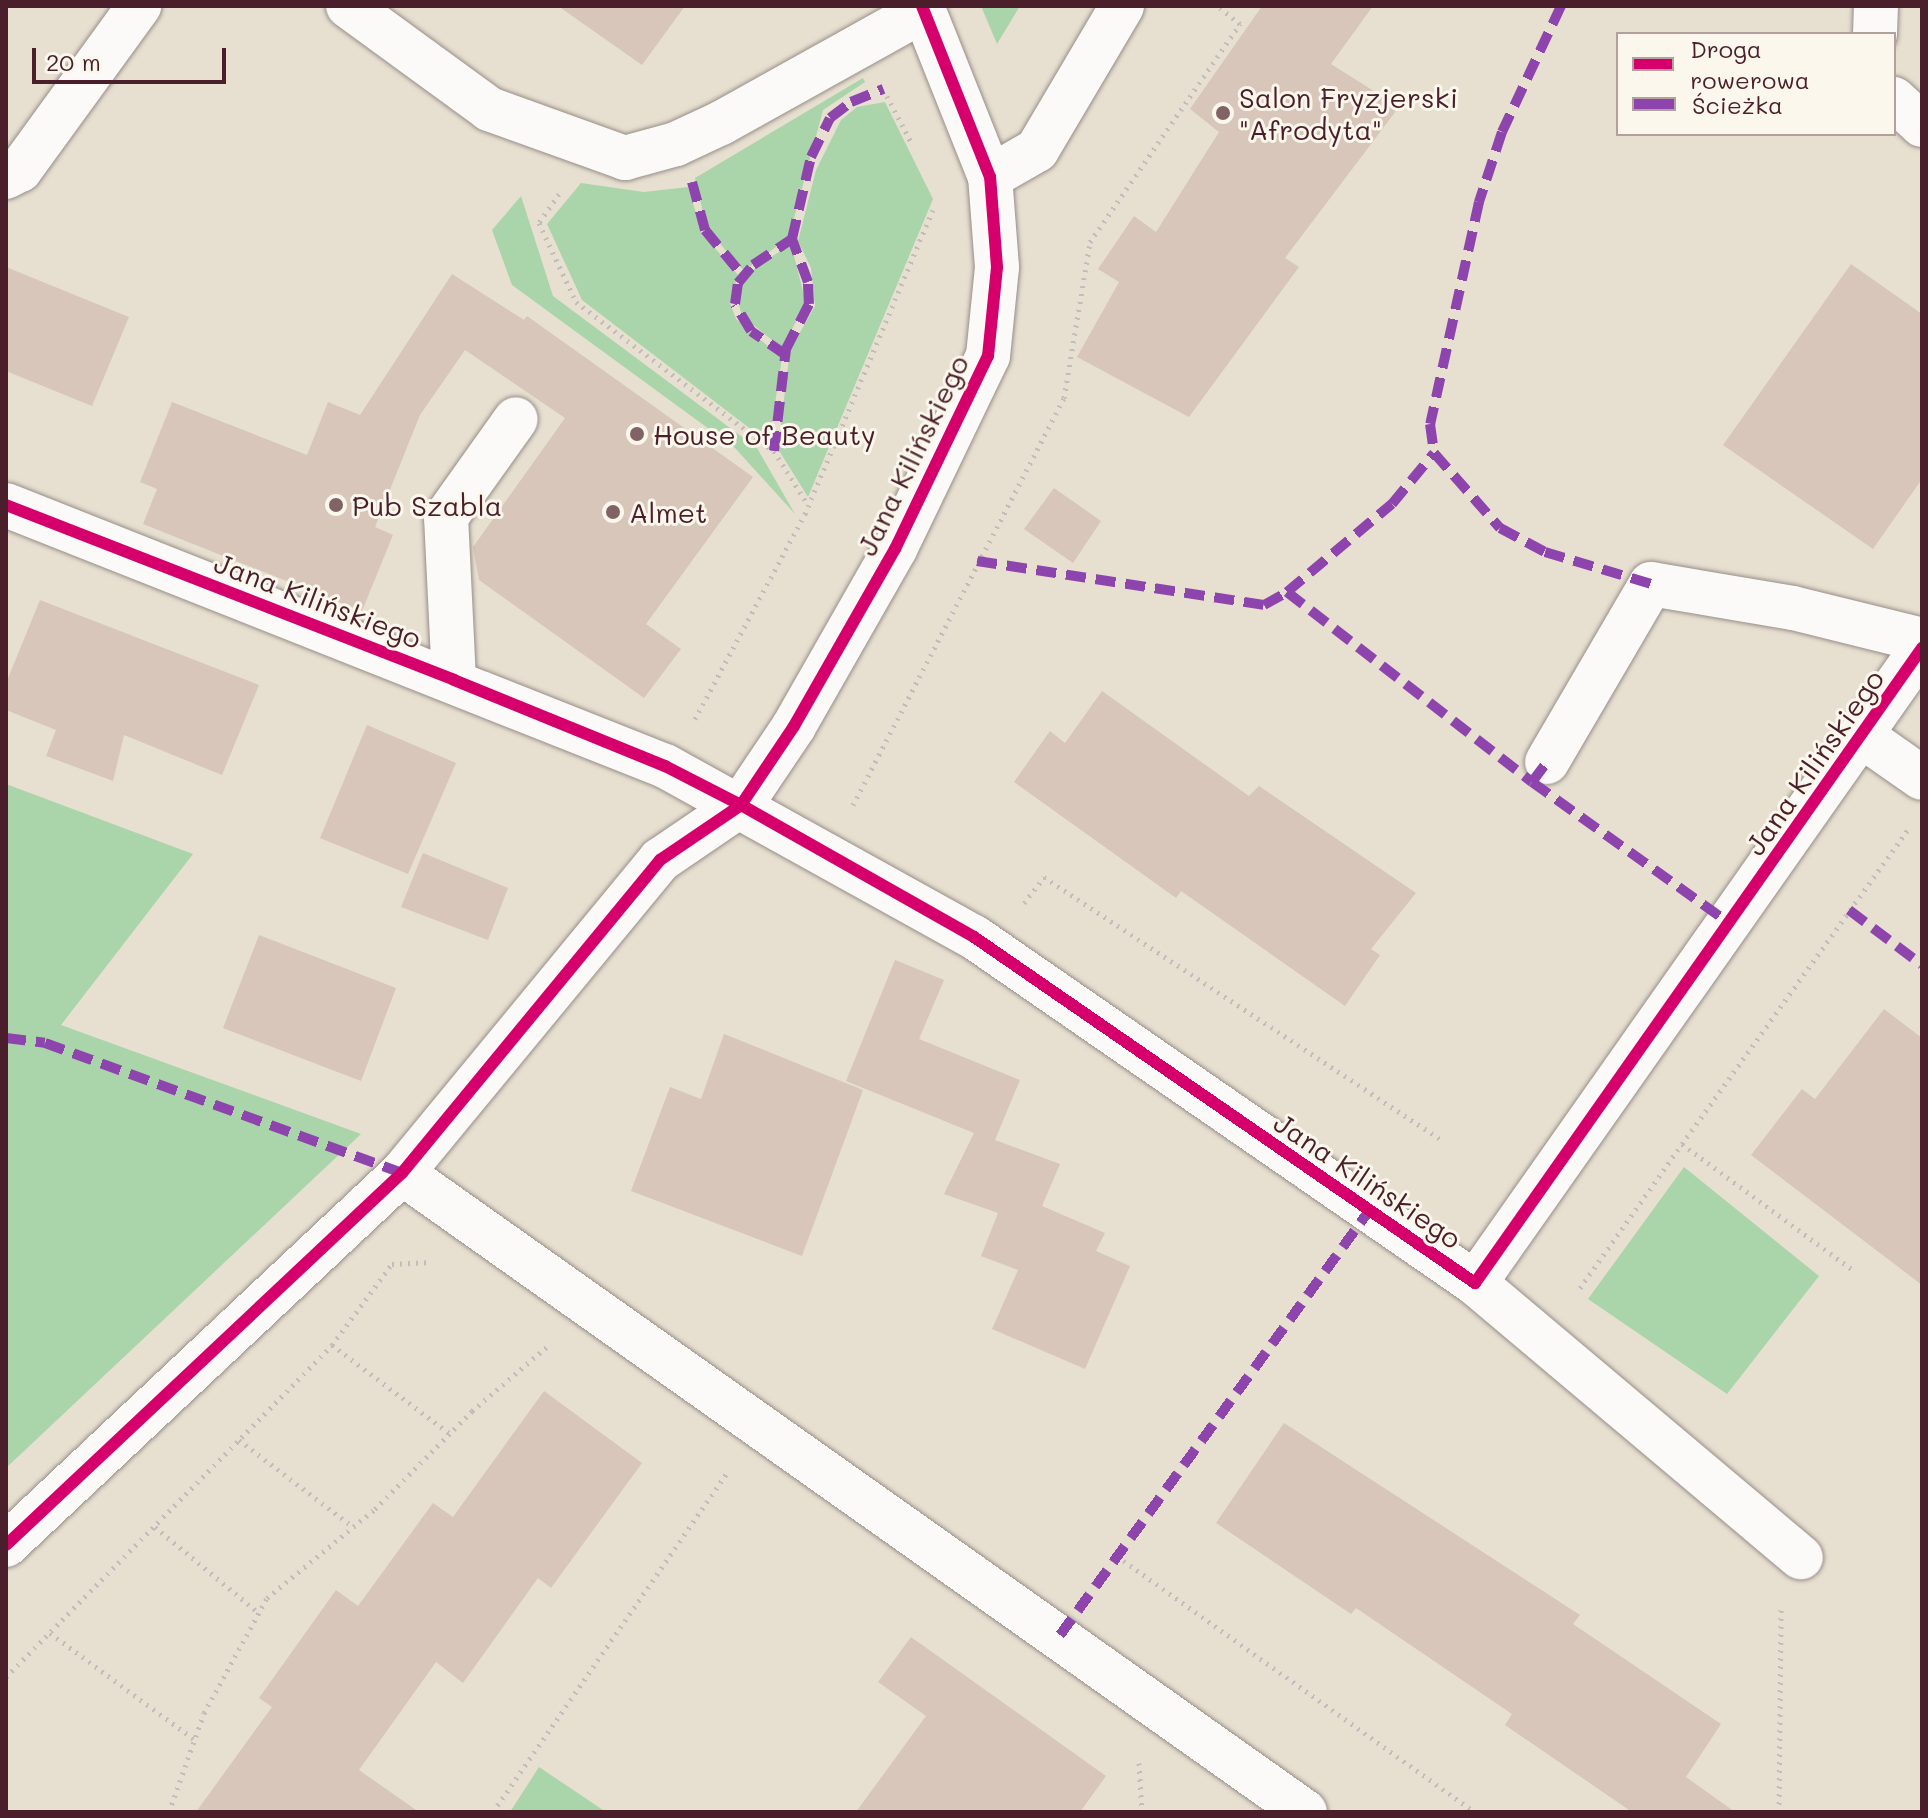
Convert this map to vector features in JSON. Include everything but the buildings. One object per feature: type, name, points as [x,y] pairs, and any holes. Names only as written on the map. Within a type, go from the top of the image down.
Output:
[{"type":"street","points":[[6,177],[20,170],[139,6]]},
{"type":"street","name":"Jana Kilińskiego","points":[[348,6],[489,109],[625,158],[676,144],[721,123],[923,8],[990,177],[997,267],[988,356],[895,549],[794,726],[741,805]]},
{"type":"street","points":[[990,177],[1037,150],[1122,6]]},
{"type":"street","points":[[1875,32],[1876,6]]},
{"type":"street","points":[[1896,101],[1922,125]]},
{"type":"street","points":[[454,680],[446,517],[516,419]]},
{"type":"street","name":"Jana Kilińskiego","points":[[6,505],[665,766],[741,805],[974,937],[1475,1283],[1922,648]]},
{"type":"street","points":[[1547,762],[1651,584],[1793,608],[1922,640]]},
{"type":"street","points":[[1862,736],[1922,778]]},
{"type":"street","points":[[6,1545],[402,1173],[660,860],[741,805]]},
{"type":"street","points":[[402,1173],[1305,1812]]},
{"type":"street","points":[[1475,1283],[1801,1558]]},
{"type":"path","points":[[848,815],[1064,398],[1090,242],[1240,24],[1218,6]]},
{"type":"path","points":[[861,45],[918,156]]},
{"type":"path","points":[[567,184],[539,223],[576,302],[774,451],[808,505]]},
{"type":"path","points":[[691,726],[808,505],[939,196]]},
{"type":"path","points":[[1580,1288],[1913,824]]},
{"type":"path","points":[[1021,907],[1044,877],[1440,1139]]},
{"type":"path","points":[[1682,1144],[1854,1271]]},
{"type":"path","points":[[6,1677],[332,1345],[392,1264],[432,1262]]},
{"type":"path","points":[[169,1812],[194,1739],[267,1598],[353,1527],[562,1333]]},
{"type":"path","points":[[332,1345],[450,1434]]},
{"type":"path","points":[[239,1440],[353,1527]]},
{"type":"path","points":[[493,1812],[729,1468]]},
{"type":"path","points":[[155,1527],[259,1613]]},
{"type":"path","points":[[1117,1556],[1474,1812]]},
{"type":"path","points":[[1779,1812],[1778,1613],[1801,1558]]},
{"type":"path","points":[[50,1633],[194,1739]]},
{"type":"path","points":[[1138,1754],[1142,1812]]},
{"type":"green space","points":[[981,6],[1020,6],[997,44]]},
{"type":"green space","points":[[863,78],[865,82],[823,110],[789,237],[744,271],[707,229],[695,178]]},
{"type":"green space","points":[[885,102],[933,199],[808,497],[778,449],[790,350],[815,306],[811,268],[798,241],[816,170],[841,120],[857,107]]},
{"type":"green space","points":[[581,183],[644,192],[688,187],[702,233],[738,275],[730,303],[736,319],[782,358],[769,443],[582,300],[547,224]]},
{"type":"green space","points":[[521,196],[553,296],[757,448],[795,514],[735,448],[512,285],[492,230]]},
{"type":"green space","points":[[791,244],[806,303],[782,348],[742,316],[738,301],[741,284],[756,267]]},
{"type":"green space","points":[[6,784],[193,854],[61,1025],[361,1134],[6,1468]]},
{"type":"green space","points":[[1684,1167],[1819,1276],[1727,1394],[1588,1299]]},
{"type":"green space","points":[[539,1767],[606,1812],[510,1812]]},
{"type":"marked path","points":[[1561,6],[1502,132],[1479,202],[1430,424],[1434,453],[1500,528],[1545,552],[1651,584]]},
{"type":"marked path","points":[[774,451],[786,349],[809,304],[808,282],[792,239],[811,157],[830,118],[851,102],[883,89]]},
{"type":"marked path","points":[[692,182],[705,230],[743,276]]},
{"type":"marked path","points":[[786,355],[751,331],[735,304],[738,283],[753,265],[792,239]]},
{"type":"marked path","points":[[1287,592],[1392,504],[1434,453]]},
{"type":"marked path","points":[[977,561],[1264,605],[1287,592],[1532,782],[1730,924]]},
{"type":"marked path","points":[[1532,782],[1547,762]]},
{"type":"marked path","points":[[1849,910],[1922,965]]},
{"type":"marked path","points":[[6,1038],[45,1043],[402,1173]]},
{"type":"marked path","points":[[1060,1635],[1369,1211]]},
{"type":"cycle path","points":[[6,1545],[402,1173],[660,860],[741,805],[794,726],[895,549],[988,356],[997,267],[990,177],[922,6]]},
{"type":"cycle path","points":[[6,505],[665,766],[741,805],[974,937],[1475,1283],[1922,648]]},
{"type":"place","name":"Salon Fryzjerski \"Afrodyta\"","points":[[1223,113]]},
{"type":"place","name":"House of Beauty","points":[[637,434]]},
{"type":"place","name":"Pub Szabla","points":[[336,505]]},
{"type":"place","name":"Almet","points":[[613,512]]}]
